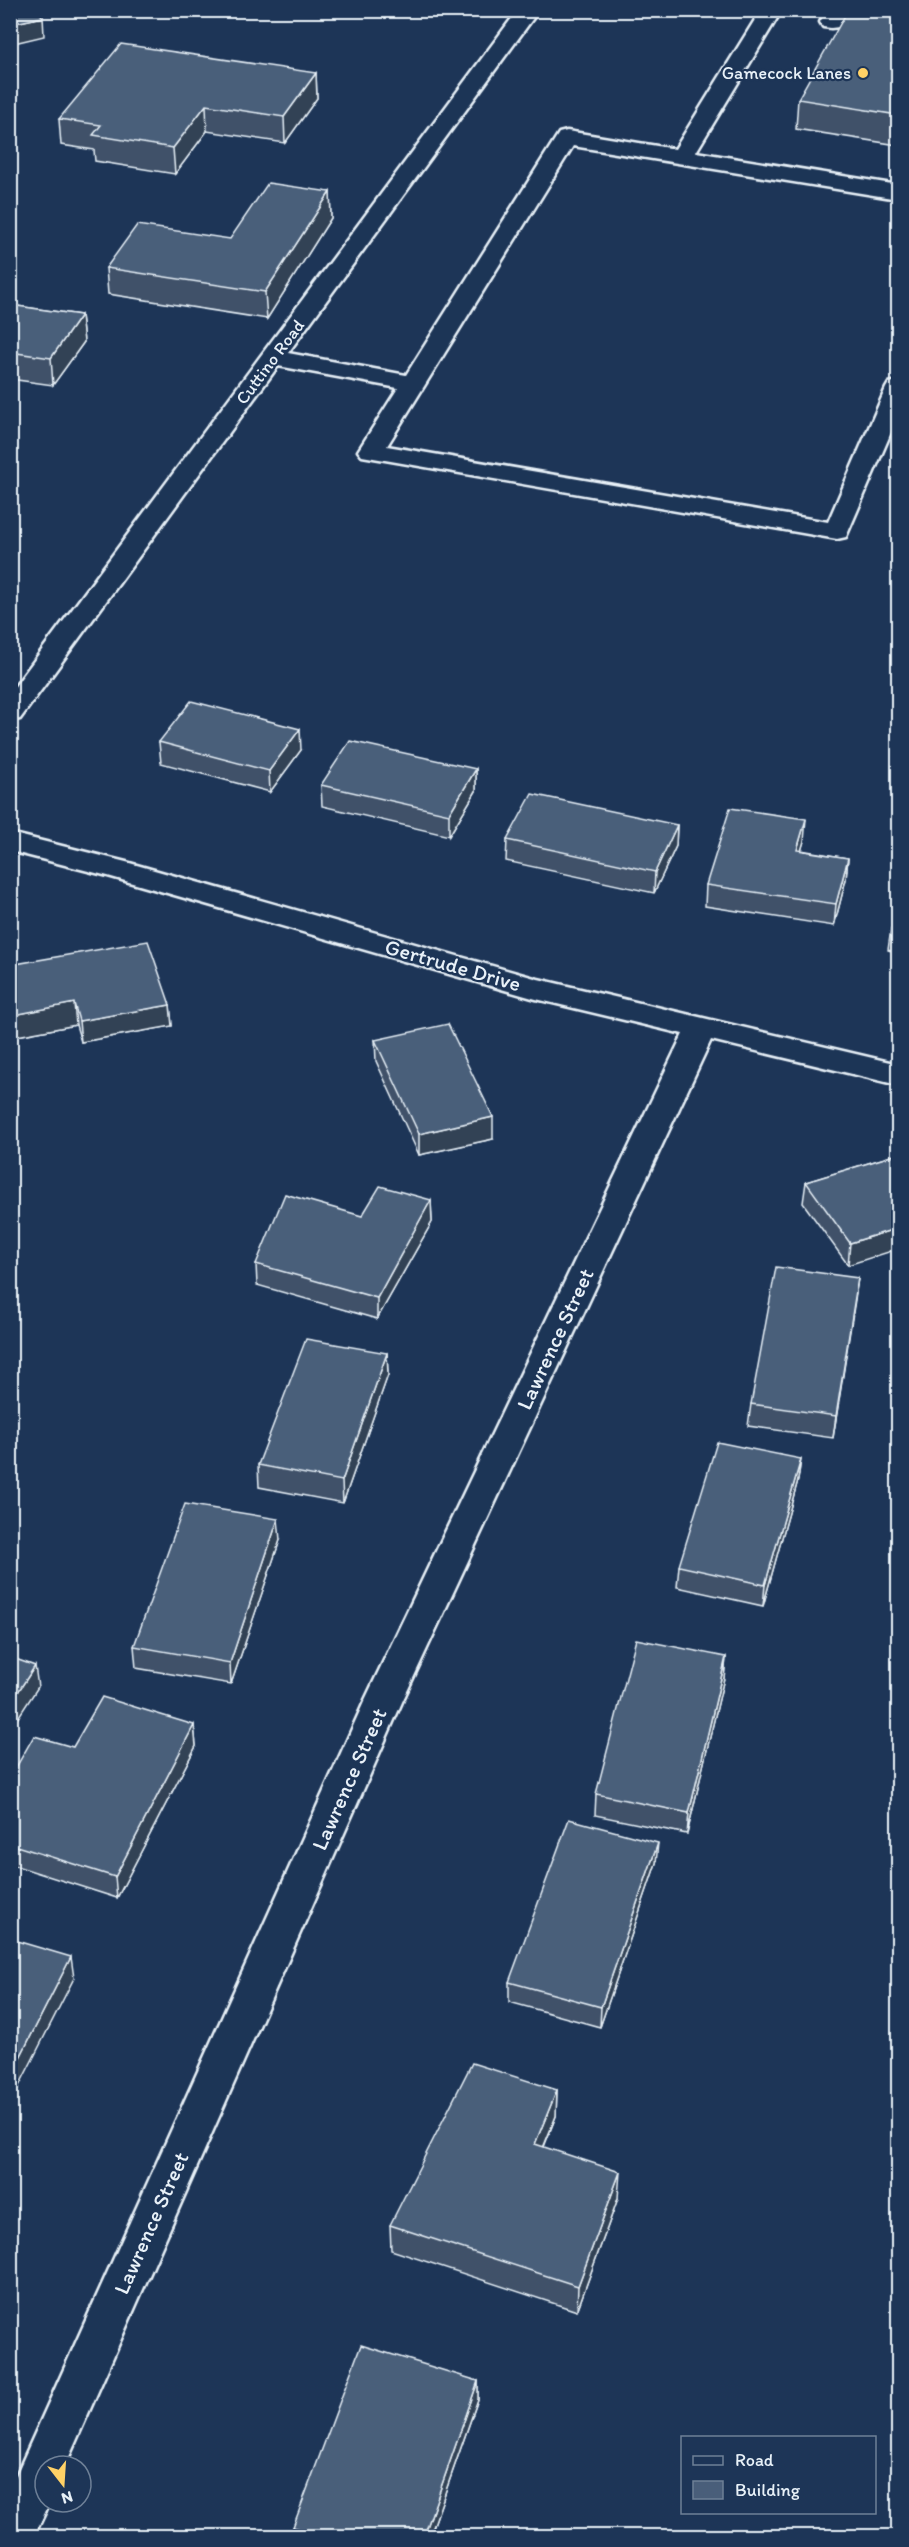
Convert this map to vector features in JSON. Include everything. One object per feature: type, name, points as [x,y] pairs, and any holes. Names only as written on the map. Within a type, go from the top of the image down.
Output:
[{"type":"street","name":"Cuttino Road","points":[[10,713],[529,10]]},
{"type":"street","points":[[682,156],[772,10]]},
{"type":"street","points":[[898,192],[567,138],[411,382],[370,451],[837,531],[898,388]]},
{"type":"street","points":[[273,358],[411,382]]},
{"type":"street","name":"Gertrude Drive","points":[[10,842],[116,869],[536,989],[898,1074]]},
{"type":"street","name":"Lawrence Street","points":[[12,2536],[383,1702],[701,1029]]},
{"type":"building","points":[[10,10],[37,10],[43,17],[10,24]]},
{"type":"building","name":"Gamecock Lanes","points":[[848,10],[898,10],[898,115],[798,99]]},
{"type":"building","points":[[121,44],[316,73],[284,117],[206,105],[173,148],[93,135],[101,125],[59,119]]},
{"type":"building","points":[[268,183],[330,192],[265,292],[106,268],[137,225],[230,239]]},
{"type":"building","points":[[10,305],[81,315],[51,358],[10,352]]},
{"type":"building","points":[[191,701],[300,729],[269,771],[159,742]]},
{"type":"building","points":[[350,741],[476,769],[449,814],[321,785]]},
{"type":"building","points":[[532,794],[677,825],[655,872],[507,840]]},
{"type":"building","points":[[730,808],[806,819],[797,850],[848,858],[836,904],[706,885]]},
{"type":"building","points":[[898,912],[898,931],[891,929]]},
{"type":"building","points":[[148,941],[170,1005],[79,1021],[74,1003],[14,1015],[10,1003],[10,965]]},
{"type":"building","points":[[448,1024],[493,1117],[419,1134],[375,1040]]},
{"type":"building","points":[[898,1154],[898,1228],[850,1243],[806,1182]]},
{"type":"building","points":[[380,1186],[431,1200],[377,1298],[256,1264],[285,1194],[362,1216]]},
{"type":"building","points":[[776,1267],[858,1278],[836,1416],[751,1404]]},
{"type":"building","points":[[306,1339],[387,1353],[342,1481],[258,1465]]},
{"type":"building","points":[[717,1442],[801,1459],[765,1585],[679,1566]]},
{"type":"building","points":[[185,1504],[278,1519],[230,1663],[134,1646]]},
{"type":"building","points":[[636,1639],[726,1657],[689,1813],[596,1794]]},
{"type":"building","points":[[10,1657],[35,1666],[10,1704]]},
{"type":"building","points":[[102,1697],[194,1725],[115,1877],[10,1844],[10,1778],[34,1736],[73,1747]]},
{"type":"building","points":[[569,1819],[658,1843],[601,2007],[509,1982]]},
{"type":"building","points":[[10,1939],[71,1957],[10,2077]]},
{"type":"building","points":[[472,2063],[557,2090],[535,2144],[620,2172],[578,2286],[390,2225]]},
{"type":"building","points":[[361,2345],[478,2381],[424,2536],[323,2536],[293,2527]]},
{"type":"place","name":"Gamecock Lanes","points":[[863,73]]}]
